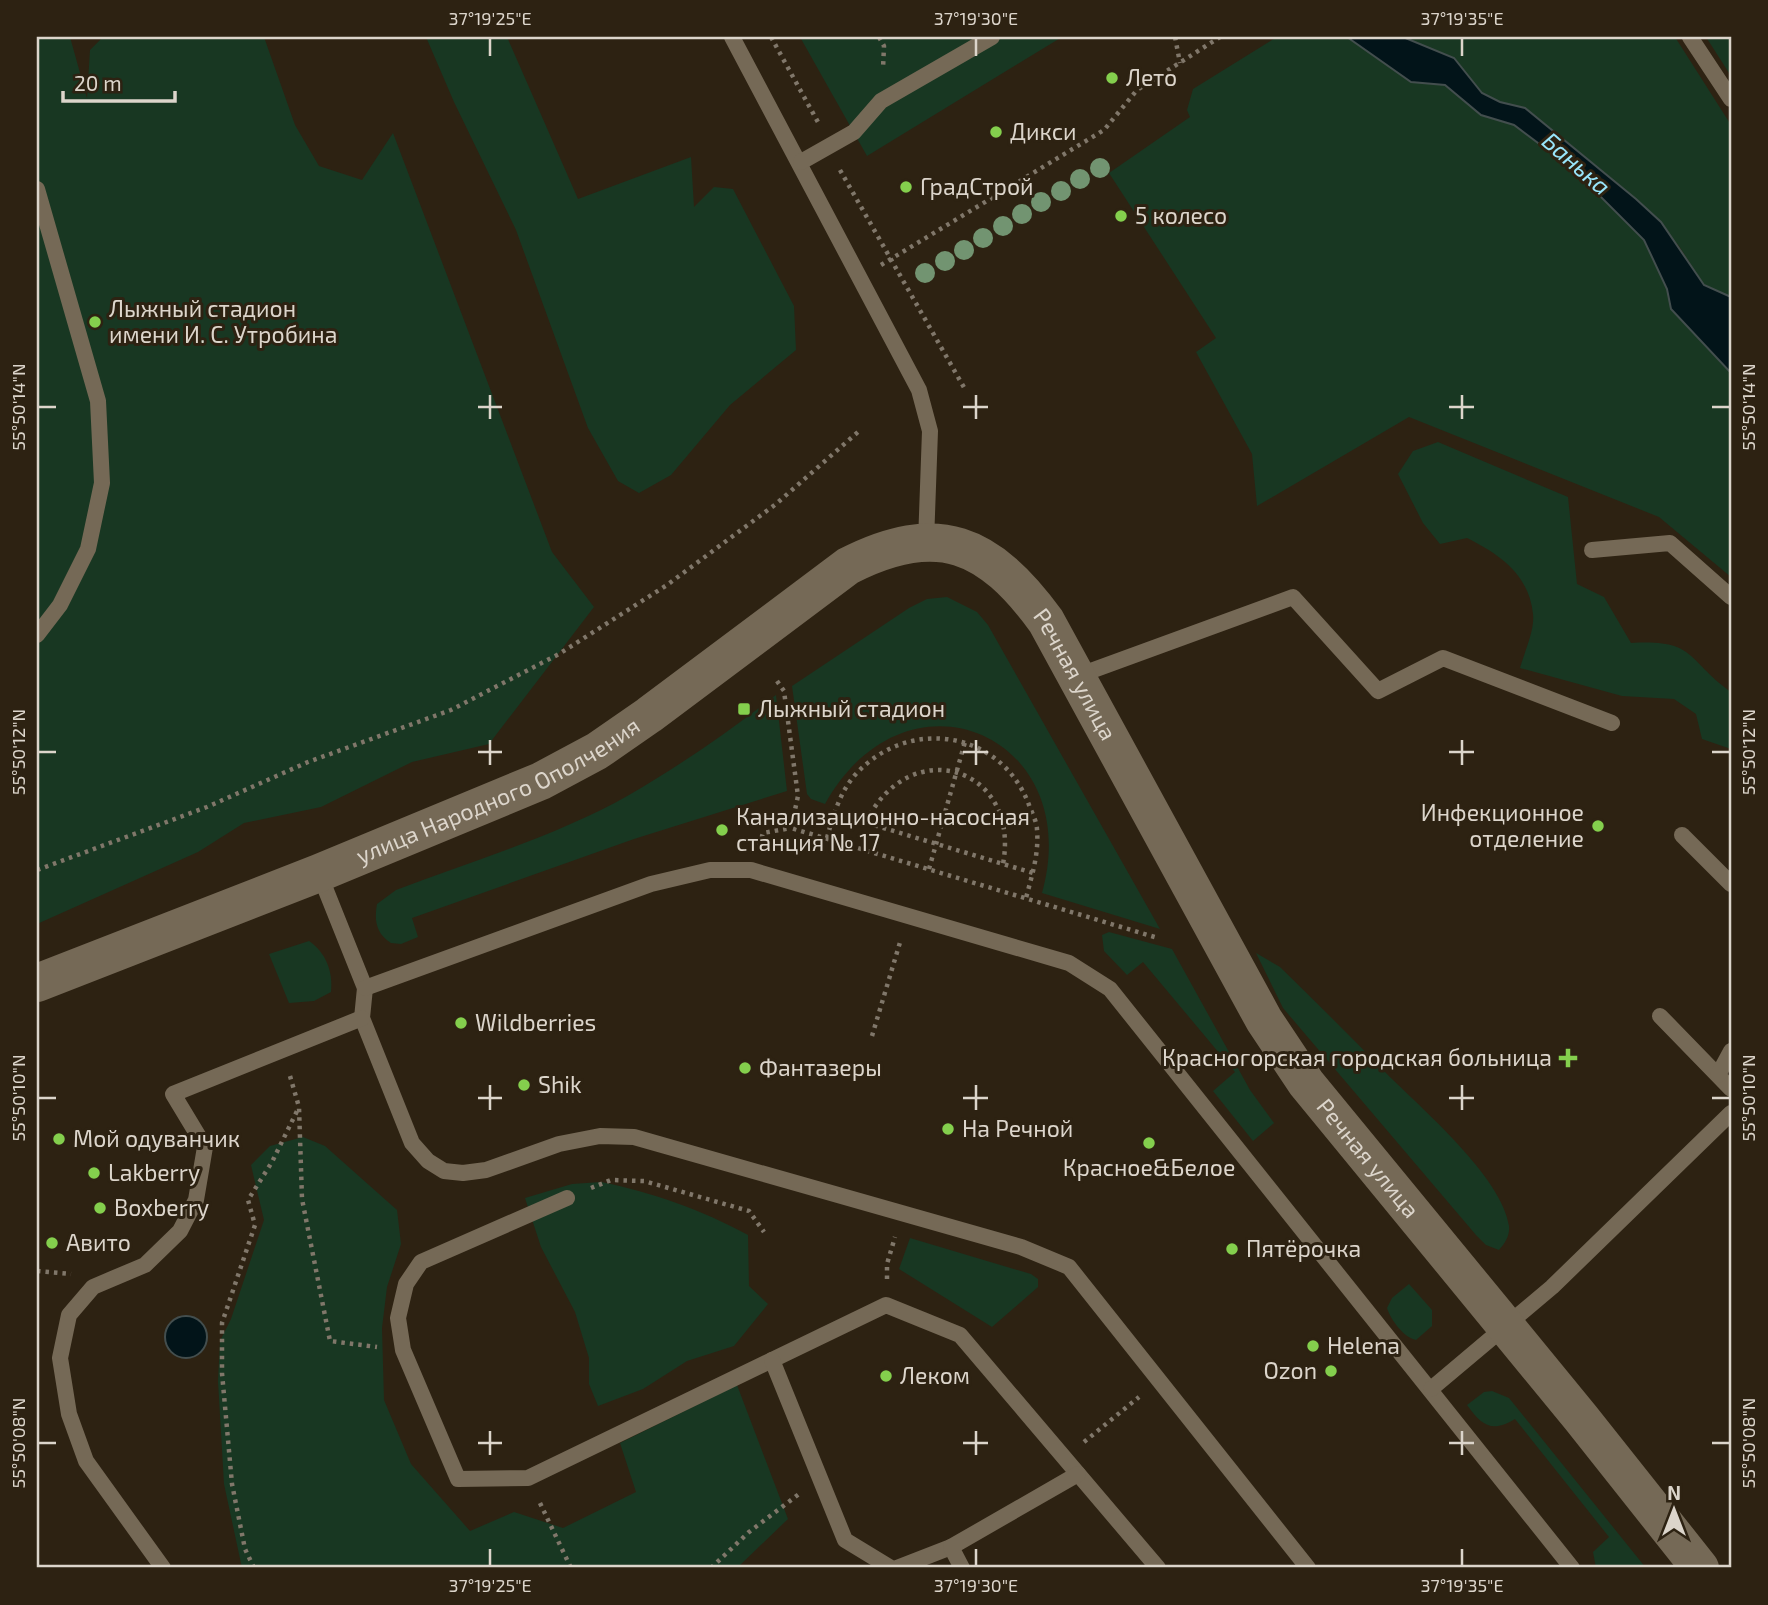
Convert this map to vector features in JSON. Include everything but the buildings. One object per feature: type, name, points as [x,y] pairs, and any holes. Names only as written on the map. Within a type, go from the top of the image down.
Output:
[{"type":"main road","name":"Речная улица","points":[[926,542],[953,543],[978,554],[1028,597],[1046,621],[1077,676],[1264,1020],[1306,1083],[1700,1568]]},
{"type":"main road","name":"улица Народного Ополчения","points":[[37,983],[489,805],[597,751],[848,566],[879,551],[926,542]]},
{"type":"lane","points":[[732,37],[801,162],[919,390],[930,431],[926,542]]},
{"type":"lane","points":[[801,162],[854,132],[881,101],[992,37]]},
{"type":"lane","points":[[1690,37],[1731,99]]},
{"type":"lane","points":[[37,189],[97,401],[102,483],[88,549],[60,605],[37,635]]},
{"type":"lane","points":[[1592,550],[1670,543],[1731,597]]},
{"type":"lane","points":[[1077,676],[1293,597],[1378,691],[1443,657],[1612,723]]},
{"type":"lane","points":[[1682,835],[1731,884]]},
{"type":"lane","points":[[365,988],[651,884],[710,870],[751,870],[1069,963],[1110,989],[1573,1568]]},
{"type":"lane","points":[[319,873],[365,988],[362,1017],[412,1143],[428,1160],[444,1171],[463,1173],[486,1170],[559,1144],[600,1136],[634,1137],[1021,1247],[1069,1267],[1301,1565]]},
{"type":"lane","points":[[1660,1016],[1731,1088]]},
{"type":"lane","points":[[163,1568],[86,1461],[69,1414],[60,1358],[69,1315],[93,1287],[145,1265],[180,1231],[196,1200],[205,1147],[173,1094],[362,1017]]},
{"type":"lane","points":[[1718,1075],[1731,1051]]},
{"type":"lane","points":[[1431,1389],[1552,1287],[1731,1112]]},
{"type":"lane","points":[[567,1198],[421,1262],[406,1284],[398,1318],[403,1350],[458,1479],[528,1478],[886,1305],[960,1335],[1158,1568]]},
{"type":"lane","points":[[772,1360],[845,1540],[891,1568]]},
{"type":"lane","points":[[897,1568],[951,1547],[1078,1474]]},
{"type":"lane","points":[[951,1547],[962,1568]]},
{"type":"path","points":[[771,37],[831,145],[843,176],[965,391]]},
{"type":"path","points":[[1175,37],[1180,63]]},
{"type":"path","points":[[861,276],[1104,130],[1137,90],[1220,37]]},
{"type":"path","points":[[37,870],[207,807],[308,762],[451,710],[559,654],[678,577],[776,504],[859,432]]},
{"type":"path","points":[[777,681],[784,691],[798,796],[791,828]]},
{"type":"path","points":[[827,838],[834,813],[855,775],[883,752],[914,740],[940,738],[965,741],[989,751],[1022,786],[1037,827],[1037,860],[1026,898]]},
{"type":"path","points":[[929,869],[965,741]]},
{"type":"path","points":[[866,822],[886,791],[902,778],[921,770],[956,773],[972,780],[989,793],[998,807],[1006,835],[1003,864]]},
{"type":"path","points":[[834,813],[1033,873]]},
{"type":"path","points":[[751,870],[763,834],[791,828],[1158,938]]},
{"type":"path","points":[[873,1035],[908,916]]},
{"type":"path","points":[[281,1050],[299,1107],[302,1199],[330,1341],[403,1350]]},
{"type":"path","points":[[254,1568],[245,1549],[232,1484],[222,1373],[222,1323],[255,1225],[248,1200],[272,1162],[299,1107]]},
{"type":"path","points":[[567,1198],[611,1180],[644,1181],[749,1211],[764,1232]]},
{"type":"path","points":[[887,1264],[894,1240]]},
{"type":"path","points":[[1065,1459],[1159,1381]]},
{"type":"path","points":[[710,1568],[749,1532],[820,1479]]},
{"type":"path","points":[[547,1519],[571,1568]]},
{"type":"green space","points":[[37,37],[70,37],[87,98],[90,50],[103,37],[264,37],[295,125],[319,166],[362,180],[393,133],[552,552],[594,607],[489,744],[412,762],[321,807],[244,823],[198,852],[37,924]]},
{"type":"green space","points":[[426,37],[507,37],[578,199],[691,157],[694,207],[714,187],[733,189],[794,306],[796,350],[730,405],[671,475],[639,493],[618,481],[588,428],[516,230]]},
{"type":"green space","points":[[800,37],[1062,37],[867,156]]},
{"type":"green space","points":[[1277,37],[1347,37],[1411,82],[1445,85],[1481,115],[1514,125],[1574,170],[1644,240],[1667,289],[1671,309],[1731,373],[1731,577],[1659,517],[1409,417],[1257,506],[1252,454],[1196,352],[1216,338],[1109,173],[1190,117],[1187,110],[1193,89]]},
{"type":"green space","points":[[1403,37],[1675,37],[1731,125],[1731,297],[1704,285],[1679,246],[1636,199],[1525,108],[1500,102],[1482,93],[1454,58]]},
{"type":"green space","points":[[1706,37],[1731,37],[1731,76]]},
{"type":"green space","points":[[1438,442],[1568,497],[1577,584],[1604,597],[1631,643],[1668,644],[1680,648],[1731,692],[1731,749],[1702,739],[1696,714],[1674,699],[1622,696],[1520,668],[1533,620],[1526,587],[1511,567],[1467,538],[1440,544],[1423,523],[1398,474],[1413,451]]},
{"type":"green space","points":[[947,597],[977,612],[988,625],[1160,929],[1042,893],[1049,838],[1038,792],[1014,757],[981,734],[941,726],[900,734],[860,759],[825,804],[811,799],[807,794],[792,686],[909,608],[927,599]]},
{"type":"green space","points":[[776,695],[787,791],[634,839],[412,918],[418,937],[401,944],[391,943],[379,931],[376,921],[377,904],[396,890],[515,847],[602,810],[686,760]]},
{"type":"green space","points":[[1109,932],[1172,949],[1250,1090],[1274,1123],[1253,1141],[1213,1091],[1235,1072],[1143,962],[1127,975],[1104,951],[1102,935]]},
{"type":"green space","points":[[309,941],[320,951],[327,963],[331,992],[314,1001],[289,1003],[269,954]]},
{"type":"green space","points":[[1256,953],[1280,967],[1476,1165],[1492,1186],[1509,1226],[1507,1239],[1499,1250],[1486,1245],[1476,1235],[1283,1008]]},
{"type":"green space","points":[[303,1137],[325,1146],[397,1210],[401,1244],[387,1287],[382,1328],[384,1400],[411,1464],[470,1531],[514,1512],[563,1528],[636,1492],[620,1443],[737,1385],[788,1519],[737,1568],[242,1568],[224,1484],[218,1381],[220,1341],[231,1319],[264,1220],[251,1165],[270,1146]]},
{"type":"green space","points":[[601,1182],[676,1203],[748,1235],[749,1286],[768,1304],[734,1346],[687,1361],[643,1389],[598,1406],[589,1384],[589,1358],[575,1312],[541,1247],[525,1198],[572,1184]]},
{"type":"green space","points":[[910,1238],[1031,1274],[1038,1279],[1038,1287],[992,1327],[899,1269]]},
{"type":"green space","points":[[1409,1284],[1432,1310],[1432,1326],[1416,1340],[1398,1327],[1387,1308],[1392,1298]]},
{"type":"green space","points":[[1492,1391],[1509,1398],[1646,1568],[1596,1568],[1593,1552],[1609,1537],[1515,1419],[1500,1426],[1488,1425],[1467,1405],[1484,1392]]},
{"type":"water","name":"Банька","points":[[1347,37],[1403,37],[1454,58],[1482,93],[1500,102],[1525,108],[1636,199],[1661,222],[1704,285],[1731,297],[1731,373],[1671,309],[1667,289],[1644,240],[1574,170],[1514,125],[1481,115],[1445,85],[1411,82]]},
{"type":"water","points":[[186,1316],[201,1322],[207,1337],[201,1352],[186,1358],[171,1352],[165,1337],[171,1322]]},
{"type":"place","name":"Лето","points":[[1112,78]]},
{"type":"place","name":"Дикси","points":[[996,132]]},
{"type":"place","name":"ГрадСтрой","points":[[906,187]]},
{"type":"place","name":"5 колесо","points":[[1121,216]]},
{"type":"place","name":"Лыжный стадион имени И. С. Утробина","points":[[95,322]]},
{"type":"place","name":"Лыжный стадион","points":[[744,709]]},
{"type":"place","name":"Инфекционное отделение","points":[[1598,826]]},
{"type":"place","name":"Канализационно-насосная станция № 17","points":[[722,830]]},
{"type":"place","name":"Wildberries","points":[[461,1023]]},
{"type":"place","name":"Красногорская городская больница","points":[[1568,1058]]},
{"type":"place","name":"Фантазеры","points":[[745,1068]]},
{"type":"place","name":"Shik","points":[[524,1085]]},
{"type":"place","name":"На Речной","points":[[948,1129]]},
{"type":"place","name":"Мой одуванчик","points":[[59,1139]]},
{"type":"place","name":"Красное&Белое","points":[[1149,1143]]},
{"type":"place","name":"Lakberry","points":[[94,1173]]},
{"type":"place","name":"Boxberry","points":[[100,1208]]},
{"type":"place","name":"Авито","points":[[52,1243]]},
{"type":"place","name":"Пятёрочка","points":[[1232,1249]]},
{"type":"place","name":"Helena","points":[[1313,1346]]},
{"type":"place","name":"Ozon","points":[[1331,1371]]},
{"type":"place","name":"Леком","points":[[886,1376]]}]
